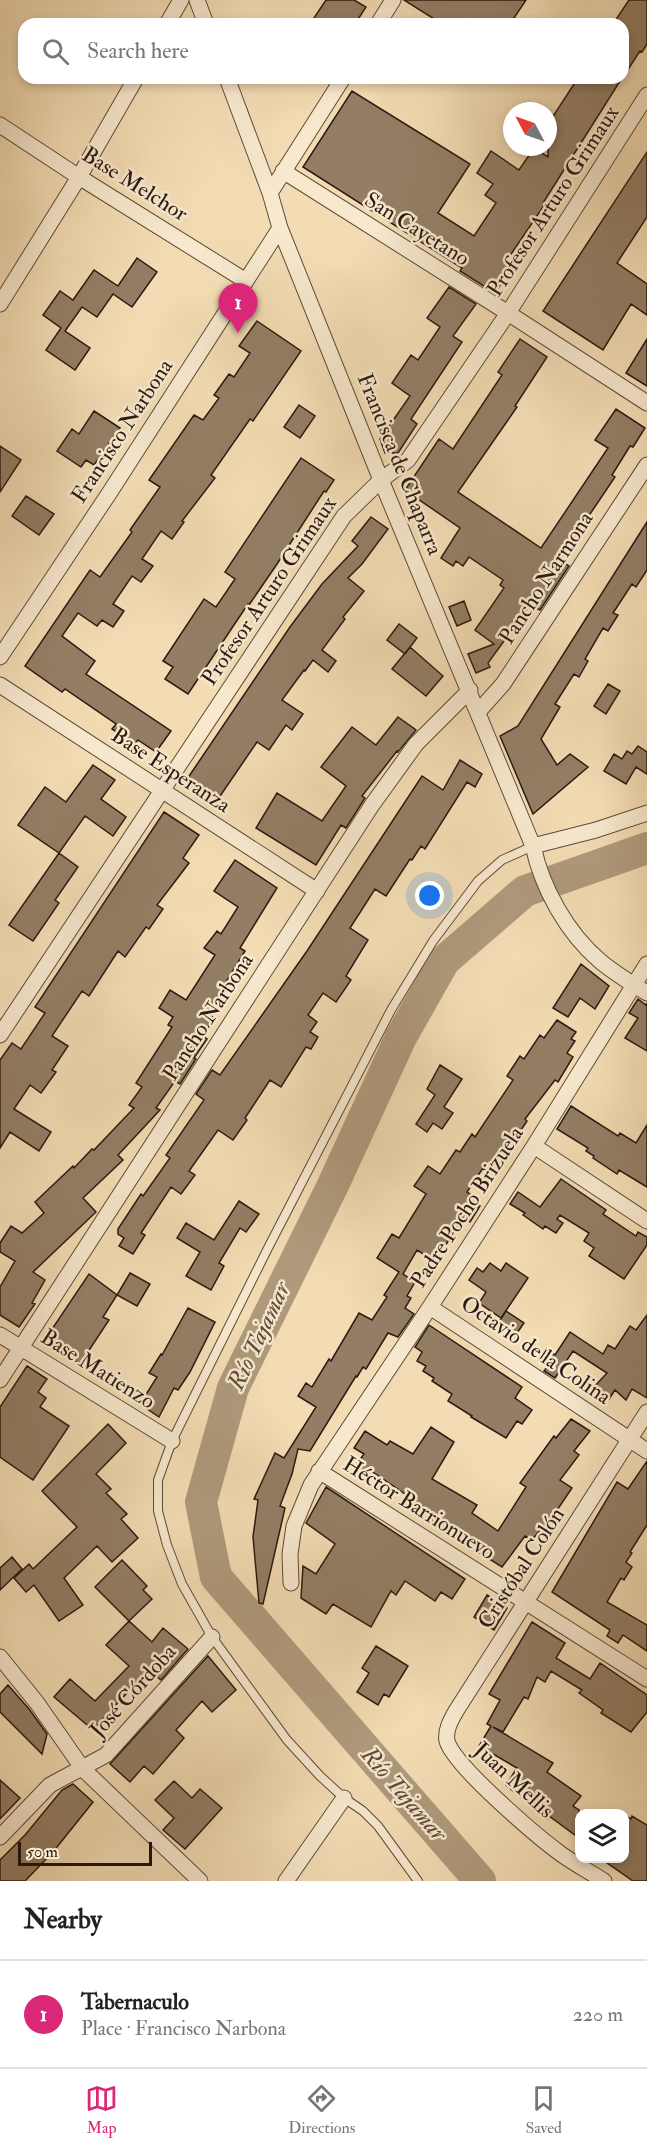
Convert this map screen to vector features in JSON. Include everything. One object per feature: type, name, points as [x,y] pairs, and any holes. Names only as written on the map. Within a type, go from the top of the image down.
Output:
[{"type":"street","points":[[170,18],[181,0]]},
{"type":"street","points":[[197,0],[204,18]]},
{"type":"street","points":[[382,18],[393,0]]},
{"type":"street","points":[[0,304],[79,177],[133,84]]},
{"type":"street","name":"Francisca de Chaparra","points":[[229,84],[270,194],[280,228],[381,480],[533,846],[537,865],[558,909],[576,937],[601,962],[647,993]]},
{"type":"street","points":[[270,194],[339,84]]},
{"type":"street","name":"Profesor Arturo Grimaux","points":[[0,1035],[344,516],[381,480],[408,459],[508,313],[647,95]]},
{"type":"street","name":"Base Melchor","points":[[0,124],[79,177],[246,281]]},
{"type":"street","name":"San Cayetano","points":[[283,171],[647,403]]},
{"type":"street","name":"Francisco Narbona","points":[[0,657],[6,635],[110,492],[280,228]]},
{"type":"street","name":"Pancho Narmona","points":[[477,712],[503,684],[647,465]]},
{"type":"street","name":"Base Esperanza","points":[[0,685],[316,891]]},
{"type":"street","name":"Pancho Narbona","points":[[0,1380],[372,805],[416,744],[470,690]]},
{"type":"street","points":[[533,846],[596,830],[647,813]]},
{"type":"street","name":"Padre Pocho Brizuela","points":[[291,1583],[290,1554],[294,1526],[310,1485],[430,1307],[534,1146],[647,964]]},
{"type":"street","points":[[534,1146],[647,1221]]},
{"type":"street","name":"Octavio de la Colina","points":[[430,1307],[647,1451]]},
{"type":"street","name":"Base Matienzo","points":[[0,1335],[172,1441]]},
{"type":"street","name":"Cristóbal Colón","points":[[452,1752],[447,1739],[448,1725],[647,1412]]},
{"type":"street","name":"Héctor Barrionuevo","points":[[319,1472],[647,1679]]},
{"type":"street","name":"José Córdoba","points":[[0,1837],[50,1785],[106,1755],[212,1637]]},
{"type":"street","points":[[0,1657],[38,1704],[83,1769],[200,1881]]},
{"type":"street","name":"Juan Mellis","points":[[452,1752],[467,1771],[490,1793],[560,1853],[604,1881]]},
{"type":"street","points":[[286,1881],[344,1798]]},
{"type":"lane","points":[[418,1881],[378,1826],[363,1811],[344,1798],[287,1740],[212,1637],[182,1584],[167,1545],[158,1511],[158,1480],[172,1441],[267,1250],[391,1011],[434,941],[478,880],[502,860],[533,846]]},
{"type":"building","points":[[326,0],[354,0],[366,7],[359,18],[314,18]]},
{"type":"building","points":[[404,0],[526,0],[514,18],[432,18]]},
{"type":"building","points":[[629,0],[647,0],[647,44],[629,68],[629,18],[617,18]]},
{"type":"building","points":[[574,84],[618,84],[543,203],[545,204],[505,263],[511,267],[497,290],[490,285],[487,288],[460,271],[462,268],[303,167],[352,91],[470,164],[438,213],[474,236],[496,203],[485,195],[493,184],[477,173],[491,151],[519,170],[529,156],[557,156],[557,110]]},
{"type":"building","points":[[647,152],[647,217],[617,263],[647,284],[647,315],[631,304],[603,350],[543,311]]},
{"type":"building","points":[[137,258],[157,272],[132,307],[113,294],[97,317],[82,307],[65,331],[90,348],[75,370],[46,350],[61,328],[43,315],[60,291],[73,300],[94,270],[118,286]]},
{"type":"building","points":[[449,287],[476,304],[453,336],[462,342],[411,419],[417,424],[398,453],[385,453],[380,439],[410,396],[392,383],[411,355],[418,360],[440,327],[427,318]]},
{"type":"building","points":[[257,321],[301,351],[253,421],[250,419],[211,475],[215,478],[182,521],[184,522],[172,539],[161,531],[142,559],[153,566],[141,582],[132,576],[113,604],[124,611],[113,627],[102,620],[97,626],[78,613],[62,636],[95,661],[86,674],[171,731],[156,752],[138,740],[135,744],[112,729],[116,724],[65,689],[62,692],[25,666],[90,570],[100,577],[132,532],[130,530],[160,487],[149,480],[194,415],[203,420],[219,398],[214,395],[229,374],[234,377],[250,353],[239,346]]},
{"type":"building","points":[[520,339],[547,357],[515,406],[517,407],[458,492],[541,548],[608,448],[595,440],[616,409],[645,428],[633,447],[630,446],[612,475],[615,477],[559,560],[569,566],[540,610],[530,605],[488,663],[490,667],[476,673],[468,654],[494,644],[475,630],[504,588],[500,585],[503,580],[469,557],[463,566],[456,561],[453,566],[441,558],[460,528],[405,490],[439,439],[453,449],[502,375],[498,372]]},
{"type":"building","points":[[647,339],[647,386],[626,373]]},
{"type":"building","points":[[299,405],[315,416],[300,438],[284,427]]},
{"type":"building","points":[[94,411],[120,428],[94,465],[86,460],[81,467],[57,451],[72,429],[79,434]]},
{"type":"building","points":[[0,446],[21,460],[0,492]]},
{"type":"building","points":[[301,458],[334,480],[326,492],[324,491],[188,694],[165,679],[173,667],[163,661],[204,599],[216,607],[235,579],[225,572]]},
{"type":"building","points":[[26,496],[54,514],[39,535],[12,516]]},
{"type":"building","points":[[371,517],[388,529],[362,564],[348,578],[364,591],[343,617],[345,619],[322,650],[336,661],[328,672],[313,660],[304,670],[282,700],[303,714],[292,730],[286,725],[269,750],[257,742],[214,805],[183,785],[290,627],[322,584],[358,546],[352,541]]},
{"type":"building","points":[[647,522],[647,570],[636,587],[632,584],[613,613],[618,615],[608,631],[603,628],[585,659],[588,661],[579,677],[574,674],[555,704],[560,707],[541,739],[557,765],[570,754],[588,767],[533,814],[500,736],[518,726]]},
{"type":"building","points":[[464,601],[471,620],[457,626],[449,607]]},
{"type":"building","points":[[399,624],[417,638],[405,654],[387,640]]},
{"type":"building","points":[[410,647],[443,676],[426,696],[392,669]]},
{"type":"building","points":[[608,684],[620,691],[606,714],[594,706]]},
{"type":"building","points":[[398,717],[416,730],[362,796],[365,798],[346,828],[341,825],[316,865],[256,828],[277,793],[322,821],[346,786],[321,767],[352,727],[376,745]]},
{"type":"building","points":[[638,746],[647,752],[647,774],[636,767],[626,784],[604,771],[614,754],[622,759],[627,751],[632,754]]},
{"type":"building","points":[[460,760],[482,774],[475,787],[467,782],[425,849],[421,846],[412,860],[410,859],[386,896],[375,889],[350,928],[368,940],[346,976],[351,980],[336,1002],[323,993],[308,1015],[317,1022],[310,1032],[318,1037],[311,1049],[306,1047],[281,1087],[270,1080],[233,1140],[218,1130],[189,1171],[195,1175],[181,1194],[171,1187],[141,1233],[145,1235],[133,1254],[119,1246],[124,1238],[118,1234],[118,1229],[141,1194],[143,1196],[170,1158],[166,1155],[204,1100],[196,1094],[212,1070],[220,1075],[307,951],[422,776],[443,790]]},
{"type":"building","points":[[93,765],[115,780],[101,799],[126,817],[113,836],[85,816],[59,853],[18,825],[45,787],[66,802]]},
{"type":"building","points":[[164,812],[199,835],[183,858],[189,863],[157,905],[163,909],[149,929],[146,927],[125,957],[118,951],[89,996],[82,991],[52,1036],[68,1046],[52,1070],[56,1072],[41,1093],[30,1085],[14,1109],[51,1132],[39,1151],[10,1132],[0,1148],[0,1060],[12,1043],[21,1049],[45,1013],[35,1007]]},
{"type":"building","points":[[59,853],[78,867],[55,900],[59,903],[33,941],[9,925]]},
{"type":"building","points":[[235,860],[277,888],[240,948],[245,951],[207,1013],[214,1018],[203,1036],[207,1039],[194,1058],[196,1059],[180,1084],[175,1081],[156,1108],[160,1110],[118,1155],[123,1160],[83,1198],[96,1212],[33,1272],[45,1280],[32,1303],[35,1304],[19,1327],[0,1315],[0,1287],[15,1261],[0,1252],[0,1243],[11,1226],[22,1233],[44,1213],[35,1202],[92,1149],[94,1150],[134,1108],[129,1105],[142,1087],[136,1083],[172,1027],[168,1025],[173,1017],[159,1008],[170,990],[186,1000],[215,955],[204,948],[217,931],[221,934],[238,907],[214,891]]},
{"type":"building","points":[[581,964],[609,986],[595,1009],[580,998],[568,1017],[553,1008]]},
{"type":"building","points":[[638,999],[646,1005],[647,1003],[647,1051],[625,1038],[638,1018],[629,1013]]},
{"type":"building","points":[[557,1020],[576,1032],[571,1039],[575,1041],[567,1053],[573,1057],[558,1082],[555,1080],[525,1119],[527,1121],[515,1139],[511,1136],[489,1171],[483,1168],[467,1192],[470,1194],[468,1197],[480,1206],[470,1222],[462,1217],[436,1262],[417,1250],[403,1274],[415,1282],[407,1296],[411,1298],[405,1308],[414,1314],[398,1337],[388,1333],[366,1369],[363,1367],[356,1376],[310,1451],[298,1449],[292,1474],[280,1506],[285,1508],[263,1604],[259,1603],[253,1537],[258,1500],[254,1499],[275,1453],[284,1458],[316,1407],[298,1396],[306,1383],[312,1387],[329,1359],[331,1361],[359,1313],[372,1320],[387,1297],[384,1295],[399,1272],[377,1258],[392,1234],[399,1238],[426,1194],[414,1186],[428,1166],[440,1174],[456,1150],[460,1152],[472,1134],[475,1137],[513,1080],[507,1076],[520,1056],[524,1059],[540,1035],[544,1038]]},
{"type":"building","points":[[440,1065],[462,1079],[444,1107],[453,1113],[442,1129],[433,1123],[427,1132],[416,1124],[435,1095],[427,1089]]},
{"type":"building","points":[[571,1106],[618,1136],[620,1133],[636,1143],[647,1125],[647,1187],[619,1170],[617,1174],[593,1158],[594,1156],[586,1151],[588,1148],[557,1129]]},
{"type":"building","points":[[561,1179],[606,1210],[603,1214],[636,1236],[638,1232],[647,1237],[647,1245],[624,1279],[589,1256],[594,1248],[584,1241],[589,1233],[560,1215],[557,1219],[563,1223],[556,1233],[545,1226],[543,1229],[523,1215],[525,1213],[510,1204],[518,1192],[540,1207]]},
{"type":"building","points":[[239,1201],[259,1214],[246,1232],[240,1228],[219,1263],[224,1266],[211,1290],[186,1276],[200,1252],[177,1238],[186,1223],[214,1240]]},
{"type":"building","points":[[490,1263],[501,1271],[506,1263],[528,1278],[501,1318],[479,1303],[486,1292],[469,1280],[477,1268],[483,1272]]},
{"type":"building","points":[[130,1273],[150,1284],[137,1306],[117,1295]]},
{"type":"building","points":[[89,1274],[117,1295],[103,1317],[109,1320],[80,1364],[44,1341]]},
{"type":"building","points":[[188,1308],[215,1322],[190,1372],[178,1390],[174,1388],[159,1417],[140,1404],[157,1377],[149,1373],[162,1355]]},
{"type":"building","points":[[506,1311],[524,1323],[513,1339],[495,1328]]},
{"type":"building","points":[[647,1315],[647,1398],[632,1389],[626,1400],[615,1390],[609,1399],[595,1386],[607,1373],[573,1351],[555,1378],[544,1371],[547,1367],[539,1361],[547,1349],[555,1355],[570,1332],[603,1354],[608,1345],[615,1349],[630,1326],[636,1330]]},
{"type":"building","points":[[429,1325],[522,1387],[515,1398],[532,1410],[522,1424],[517,1421],[506,1438],[448,1401],[452,1394],[432,1381],[434,1378],[423,1371],[426,1366],[417,1361],[422,1352],[415,1347]]},
{"type":"building","points":[[27,1366],[47,1379],[38,1392],[46,1398],[40,1407],[69,1426],[33,1480],[0,1457],[0,1407]]},
{"type":"building","points":[[571,1419],[590,1431],[574,1451],[579,1455],[560,1480],[572,1488],[543,1531],[541,1529],[532,1540],[525,1536],[502,1567],[426,1519],[431,1512],[389,1483],[371,1471],[369,1474],[355,1466],[364,1454],[354,1448],[365,1431],[387,1445],[390,1441],[413,1454],[431,1427],[454,1442],[432,1479],[477,1505],[472,1513],[498,1531],[526,1487],[520,1483],[554,1436],[556,1438]]},
{"type":"building","points":[[108,1424],[126,1443],[96,1474],[111,1489],[106,1493],[127,1514],[121,1519],[138,1538],[112,1562],[97,1546],[64,1578],[83,1605],[59,1621],[34,1585],[26,1592],[14,1578],[29,1564],[33,1569],[77,1527],[42,1491]]},
{"type":"building","points":[[647,1461],[647,1525],[626,1562],[632,1567],[624,1580],[621,1578],[607,1602],[647,1625],[647,1651],[623,1635],[618,1643],[607,1636],[610,1630],[552,1592],[617,1482],[628,1489]]},
{"type":"building","points":[[326,1487],[465,1579],[452,1599],[441,1592],[435,1601],[405,1581],[396,1595],[391,1591],[371,1627],[333,1604],[326,1614],[301,1598],[303,1566],[316,1574],[335,1544],[306,1523]]},
{"type":"building","points":[[12,1557],[22,1569],[0,1590],[0,1568]]},
{"type":"building","points":[[122,1560],[147,1586],[143,1590],[152,1599],[129,1621],[95,1587]]},
{"type":"building","points":[[487,1595],[507,1608],[494,1630],[474,1617]]},
{"type":"building","points":[[129,1621],[152,1642],[163,1628],[188,1649],[161,1680],[148,1670],[93,1730],[54,1697],[70,1679],[95,1701],[129,1666],[106,1645]]},
{"type":"building","points":[[532,1622],[565,1643],[556,1658],[590,1679],[600,1663],[647,1695],[647,1712],[631,1732],[601,1713],[603,1710],[579,1693],[582,1690],[551,1671],[545,1682],[537,1677],[528,1699],[524,1697],[503,1732],[493,1727],[553,1763],[547,1772],[581,1796],[573,1806],[578,1809],[575,1809],[575,1835],[549,1816],[547,1819],[506,1785],[517,1768],[479,1746],[491,1726],[487,1724],[500,1700],[489,1694]]},
{"type":"building","points":[[376,1646],[408,1666],[389,1697],[384,1694],[378,1705],[357,1692],[369,1673],[362,1668]]},
{"type":"building","points":[[208,1656],[236,1690],[212,1712],[202,1701],[176,1730],[184,1738],[153,1774],[144,1766],[130,1782],[110,1764]]},
{"type":"building","points":[[8,1685],[47,1734],[42,1754],[0,1712],[0,1694]]},
{"type":"building","points":[[0,1780],[20,1798],[0,1819]]},
{"type":"building","points":[[174,1781],[192,1798],[200,1789],[222,1808],[185,1849],[163,1830],[174,1818],[155,1800]]},
{"type":"building","points":[[73,1784],[93,1802],[53,1852],[25,1881],[0,1881],[0,1860],[25,1835],[62,1790]]},
{"type":"building","points":[[632,1816],[647,1825],[647,1881],[633,1881],[607,1863],[629,1863],[629,1818],[631,1819]]},
{"type":"waterway","name":"Río Tajamar","points":[[480,1881],[216,1577],[201,1502],[233,1388],[333,1185],[401,1037],[444,961],[525,891],[647,848]]},
{"type":"place","name":"Tabernaculo","points":[[238,333]]}]
